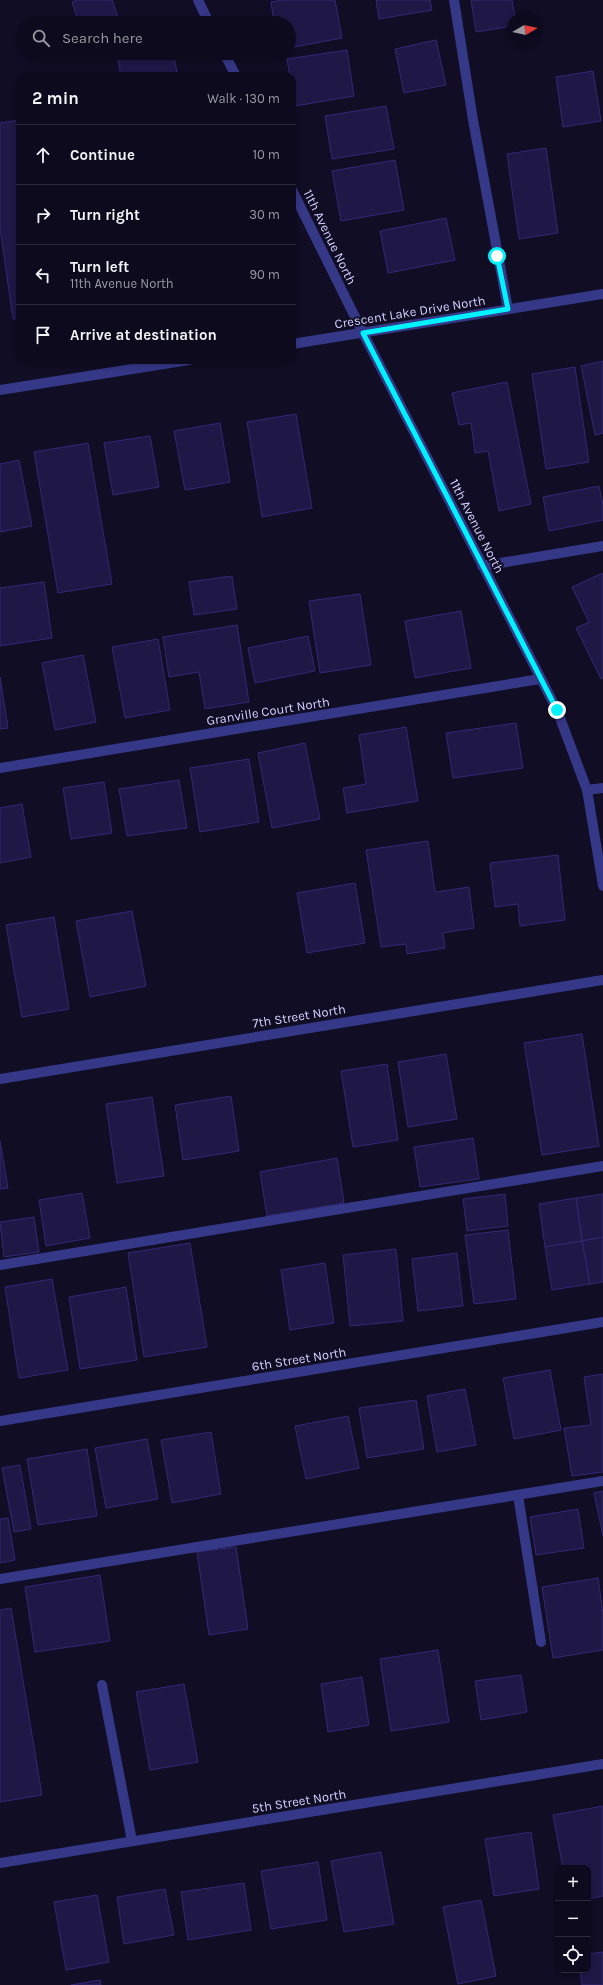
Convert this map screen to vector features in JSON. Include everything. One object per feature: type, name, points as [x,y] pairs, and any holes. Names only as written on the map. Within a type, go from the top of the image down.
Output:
[{"type":"street","points":[[198,0],[206,16]]},
{"type":"street","points":[[454,0],[473,120],[508,309]]},
{"type":"street","points":[[228,60],[234,72]]},
{"type":"street","name":"11th Avenue North","points":[[296,198],[363,333],[557,710],[587,790],[603,886]]},
{"type":"street","name":"Crescent Lake Drive North","points":[[296,343],[603,294]]},
{"type":"street","points":[[0,390],[164,364]]},
{"type":"street","points":[[482,566],[603,546]]},
{"type":"street","name":"Granville Court North","points":[[0,768],[540,679]]},
{"type":"street","points":[[587,790],[603,788]]},
{"type":"street","name":"7th Street North","points":[[0,1079],[603,980]]},
{"type":"street","points":[[0,1265],[603,1166]]},
{"type":"street","name":"6th Street North","points":[[0,1421],[603,1322]]},
{"type":"street","points":[[0,1579],[603,1481]]},
{"type":"street","points":[[518,1495],[541,1642]]},
{"type":"street","points":[[102,1685],[132,1841]]},
{"type":"street","name":"5th Street North","points":[[0,1863],[603,1764]]},
{"type":"building","points":[[77,0],[112,0],[118,16],[77,16],[72,2]]},
{"type":"building","points":[[282,0],[335,0],[342,38],[296,47],[296,16],[273,16],[271,2]]},
{"type":"building","points":[[376,0],[430,0],[432,10],[379,19]]},
{"type":"building","points":[[471,0],[512,0],[514,12],[507,12],[507,27],[476,32]]},
{"type":"building","points":[[436,40],[446,85],[404,93],[395,49]]},
{"type":"building","points":[[347,50],[354,96],[296,106],[296,72],[289,72],[287,60],[296,60],[296,58]]},
{"type":"building","points":[[118,60],[175,60],[177,72],[120,72]]},
{"type":"building","points":[[593,71],[601,121],[563,127],[556,77]]},
{"type":"building","points":[[386,106],[394,149],[332,159],[325,116]]},
{"type":"building","points":[[16,121],[16,319],[13,319],[0,228],[0,123]]},
{"type":"building","points":[[546,148],[558,233],[519,239],[507,154]]},
{"type":"building","points":[[395,160],[404,210],[341,221],[332,171]]},
{"type":"building","points":[[446,218],[455,260],[388,273],[380,231]]},
{"type":"building","points":[[603,361],[603,433],[595,435],[581,366]]},
{"type":"building","points":[[575,367],[589,462],[546,469],[532,374]]},
{"type":"building","points":[[507,382],[531,504],[499,511],[488,451],[475,453],[471,423],[459,425],[452,393]]},
{"type":"building","points":[[296,414],[312,508],[262,517],[247,422]]},
{"type":"building","points":[[220,423],[230,482],[185,490],[174,431]]},
{"type":"building","points":[[150,436],[159,487],[113,495],[104,443]]},
{"type":"building","points":[[88,443],[112,584],[58,593],[34,452]]},
{"type":"building","points":[[19,460],[32,526],[0,532],[0,464]]},
{"type":"building","points":[[599,486],[603,505],[603,520],[549,531],[543,497]]},
{"type":"building","points":[[603,573],[603,678],[601,679],[576,628],[589,622],[572,587]]},
{"type":"building","points":[[232,576],[237,609],[194,615],[189,582]]},
{"type":"building","points":[[44,582],[52,638],[0,646],[0,588]]},
{"type":"building","points":[[360,594],[371,665],[320,673],[309,601]]},
{"type":"building","points":[[461,611],[471,668],[415,678],[405,621]]},
{"type":"building","points":[[237,625],[249,702],[205,709],[199,672],[169,677],[163,637]]},
{"type":"building","points":[[308,636],[315,671],[255,683],[248,648]]},
{"type":"building","points":[[158,639],[170,710],[125,718],[112,647]]},
{"type":"building","points":[[83,655],[96,722],[55,730],[42,663]]},
{"type":"building","points":[[0,677],[8,728],[0,729]]},
{"type":"building","points":[[516,723],[523,768],[453,778],[446,733]]},
{"type":"building","points":[[406,727],[418,801],[347,813],[343,788],[366,784],[359,735]]},
{"type":"building","points":[[305,743],[320,819],[272,828],[258,753]]},
{"type":"building","points":[[249,759],[259,822],[200,832],[190,768]]},
{"type":"building","points":[[179,780],[187,828],[127,836],[119,789]]},
{"type":"building","points":[[104,782],[112,833],[71,839],[63,788]]},
{"type":"building","points":[[22,804],[31,857],[0,863],[0,808]]},
{"type":"building","points":[[428,841],[435,892],[469,887],[474,928],[443,933],[445,948],[407,954],[406,944],[381,947],[366,850]]},
{"type":"building","points":[[558,855],[565,920],[520,926],[518,904],[495,907],[490,863]]},
{"type":"building","points":[[355,883],[365,943],[307,953],[297,893]]},
{"type":"building","points":[[132,911],[146,986],[90,997],[76,921]]},
{"type":"building","points":[[54,917],[69,1009],[22,1017],[6,925]]},
{"type":"building","points":[[582,1034],[599,1146],[542,1155],[524,1043]]},
{"type":"building","points":[[446,1054],[457,1119],[408,1127],[398,1062]]},
{"type":"building","points":[[387,1064],[398,1140],[353,1147],[341,1071]]},
{"type":"building","points":[[231,1096],[239,1151],[183,1160],[175,1105]]},
{"type":"building","points":[[152,1097],[164,1176],[117,1183],[106,1104]]},
{"type":"building","points":[[473,1138],[479,1179],[420,1187],[414,1147]]},
{"type":"building","points":[[0,1141],[8,1188],[0,1189]]},
{"type":"building","points":[[337,1158],[344,1203],[267,1216],[260,1172]]},
{"type":"building","points":[[82,1193],[90,1238],[46,1246],[39,1200]]},
{"type":"building","points":[[505,1194],[508,1226],[467,1231],[463,1199]]},
{"type":"building","points":[[603,1194],[603,1237],[582,1241],[576,1198]]},
{"type":"building","points":[[576,1198],[582,1241],[545,1247],[539,1204]]},
{"type":"building","points":[[34,1217],[39,1252],[4,1257],[0,1222]]},
{"type":"building","points":[[508,1230],[516,1299],[474,1304],[465,1235]]},
{"type":"building","points":[[603,1237],[603,1282],[590,1284],[582,1241]]},
{"type":"building","points":[[582,1241],[590,1284],[552,1290],[545,1247]]},
{"type":"building","points":[[190,1243],[207,1347],[144,1357],[128,1253]]},
{"type":"building","points":[[396,1249],[403,1321],[350,1326],[343,1255]]},
{"type":"building","points":[[457,1253],[463,1306],[418,1311],[412,1259]]},
{"type":"building","points":[[325,1263],[334,1323],[290,1330],[281,1270]]},
{"type":"building","points":[[52,1279],[68,1370],[19,1378],[5,1287]]},
{"type":"building","points":[[126,1287],[137,1360],[80,1369],[69,1297]]},
{"type":"building","points":[[550,1370],[561,1430],[514,1439],[503,1378]]},
{"type":"building","points":[[603,1374],[603,1472],[572,1476],[564,1428],[591,1425],[584,1377]]},
{"type":"building","points":[[465,1389],[476,1445],[437,1452],[427,1396]]},
{"type":"building","points":[[416,1400],[424,1449],[367,1458],[359,1408]]},
{"type":"building","points":[[348,1416],[359,1468],[306,1479],[295,1426]]},
{"type":"building","points":[[211,1432],[221,1494],[172,1503],[161,1440]]},
{"type":"building","points":[[147,1439],[158,1499],[106,1508],[95,1448]]},
{"type":"building","points":[[87,1449],[97,1516],[38,1525],[27,1459]]},
{"type":"building","points":[[20,1465],[31,1529],[14,1532],[2,1468]]},
{"type":"building","points":[[603,1491],[603,1536],[594,1493]]},
{"type":"building","points":[[578,1509],[584,1548],[536,1555],[530,1517]]},
{"type":"building","points":[[8,1518],[15,1560],[0,1563],[0,1519]]},
{"type":"building","points":[[236,1547],[248,1629],[209,1635],[197,1552]]},
{"type":"building","points":[[100,1575],[110,1641],[35,1652],[25,1587]]},
{"type":"building","points":[[598,1578],[603,1614],[603,1650],[553,1658],[542,1587]]},
{"type":"building","points":[[11,1608],[42,1795],[0,1802],[0,1610]]},
{"type":"building","points":[[438,1650],[449,1722],[391,1731],[380,1659]]},
{"type":"building","points":[[521,1675],[527,1712],[481,1720],[475,1681]]},
{"type":"building","points":[[362,1677],[369,1725],[328,1732],[321,1684]]},
{"type":"building","points":[[184,1684],[198,1762],[150,1770],[136,1692]]},
{"type":"building","points":[[603,1806],[603,1896],[591,1898],[591,1865],[562,1865],[553,1815]]},
{"type":"building","points":[[531,1832],[539,1889],[494,1896],[485,1839]]},
{"type":"building","points":[[381,1852],[394,1924],[344,1932],[331,1861]]},
{"type":"building","points":[[318,1862],[327,1920],[271,1929],[261,1871]]},
{"type":"building","points":[[244,1883],[251,1930],[188,1940],[181,1892]]},
{"type":"building","points":[[165,1889],[174,1935],[124,1944],[117,1897]]},
{"type":"building","points":[[97,1895],[109,1962],[66,1970],[54,1902]]},
{"type":"building","points":[[481,1900],[496,1976],[458,1984],[443,1907]]},
{"type":"building","points":[[603,1952],[603,1985],[582,1985],[580,1973],[591,1973],[591,1954]]},
{"type":"building","points":[[100,1980],[101,1985],[71,1985]]},
{"type":"route","points":[[497,256],[508,309],[363,333],[557,710]]}]
